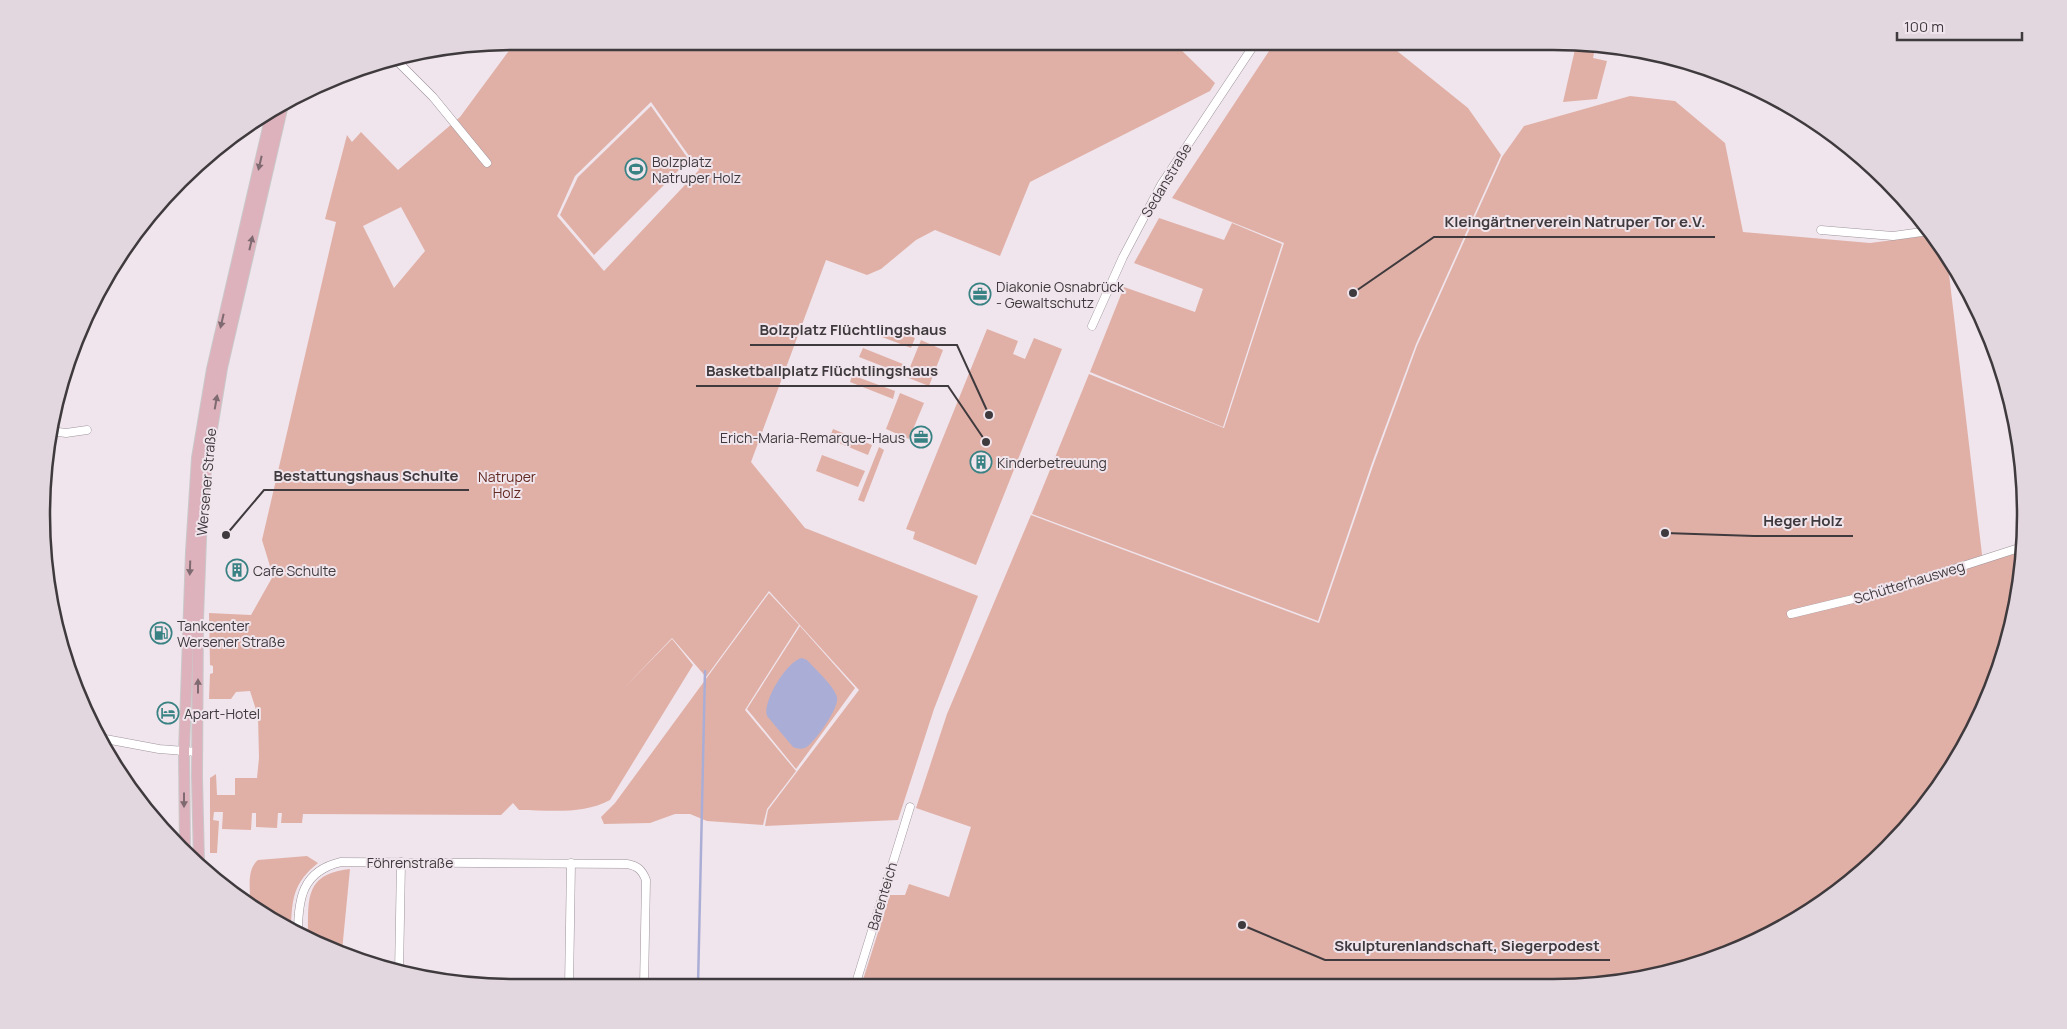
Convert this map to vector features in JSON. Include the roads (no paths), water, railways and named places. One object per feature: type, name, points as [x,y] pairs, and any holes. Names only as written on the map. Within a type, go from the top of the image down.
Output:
[{"type":"main road","name":"Wersener Straße","points":[[199,855],[197,752],[200,567],[208,451],[222,368],[281,112]]},
{"type":"main road","name":"Wersener Straße","points":[[185,842],[184,752],[193,512],[200,439],[215,353],[270,119]]},
{"type":"street","name":"Sedanstraße","points":[[1092,326],[1123,257],[1161,185],[1251,50]]},
{"type":"street","points":[[400,64],[433,97],[487,163]]},
{"type":"street","points":[[1822,230],[1893,236],[1921,232]]},
{"type":"street","points":[[58,432],[66,433],[87,430]]},
{"type":"street","name":"Schütterhausweg","points":[[1792,614],[1882,592],[2016,549]]},
{"type":"street","points":[[108,740],[159,749],[197,752]]},
{"type":"street","name":"Barenteich","points":[[857,979],[910,807]]},
{"type":"street","name":"Föhrenstraße","points":[[298,925],[300,896],[306,885],[321,869],[341,862],[627,864],[636,866],[643,871],[646,880],[644,979]]},
{"type":"street","points":[[398,964],[401,862]]},
{"type":"street","points":[[569,979],[571,863]]},
{"type":"water","points":[[802,658],[807,660],[828,683],[837,697],[837,702],[827,723],[816,737],[808,746],[800,749],[793,747],[767,716],[766,709],[772,692],[783,673],[796,660]]},
{"type":"waterway","points":[[698,979],[705,671]]},
{"type":"place","name":"Bolzplatz Natruper Holz","points":[[636,169]]},
{"type":"place","name":"Kleingärtnerverein Natruper Tor e.V.","points":[[1353,293]]},
{"type":"place","name":"Diakonie Osnabrück - Gewaltschutz","points":[[980,294]]},
{"type":"place","name":"Bolzplatz Flüchtlingshaus","points":[[989,415]]},
{"type":"place","name":"Erich-Maria-Remarque-Haus","points":[[921,437]]},
{"type":"place","name":"Basketballplatz Flüchtlingshaus","points":[[986,442]]},
{"type":"place","name":"Kinderbetreuung","points":[[981,462]]},
{"type":"place","name":"Heger Holz","points":[[1665,533]]},
{"type":"place","name":"Bestattungshaus Schulte","points":[[226,535]]},
{"type":"place","name":"Cafe Schulte","points":[[237,570]]},
{"type":"place","name":"Tankcenter Wersener Straße","points":[[161,633]]},
{"type":"place","name":"Apart-Hotel","points":[[168,713]]},
{"type":"place","name":"Skulpturenlandschaft, Siegerpodest","points":[[1242,925]]},
{"type":"park label","name":"Natruper Holz","points":[[507,484]]}]
